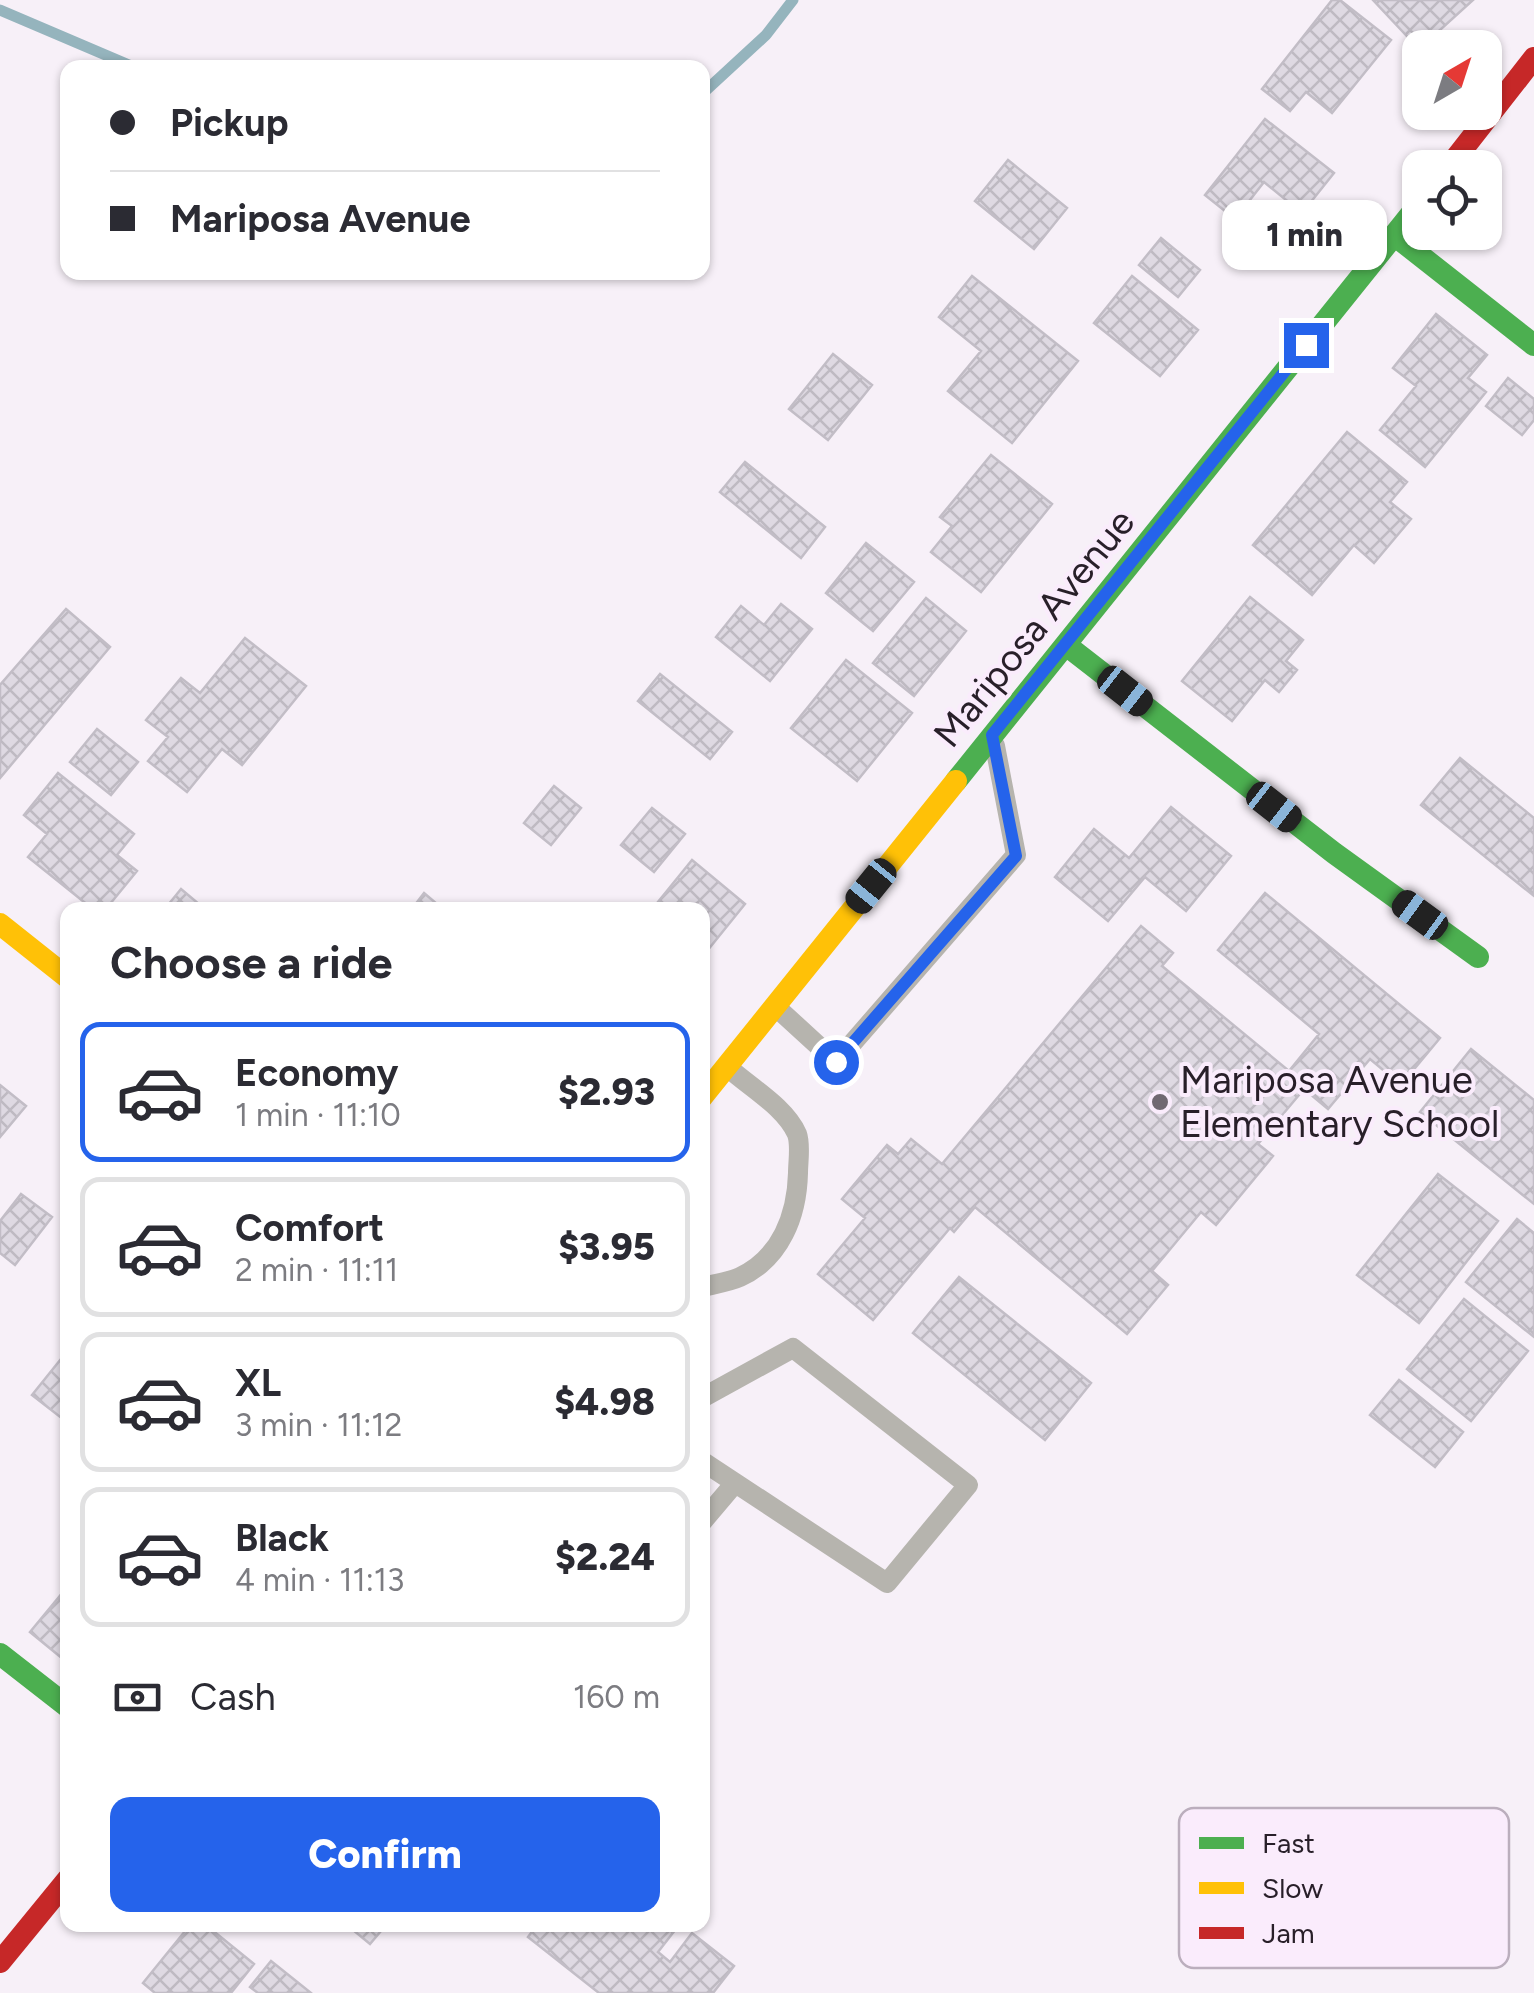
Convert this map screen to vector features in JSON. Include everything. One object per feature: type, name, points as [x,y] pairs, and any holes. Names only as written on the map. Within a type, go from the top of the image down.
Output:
[{"type":"street","points":[[1462,150],[1534,58]]},
{"type":"street","name":"Mariposa Avenue","points":[[710,1087],[1402,225]]},
{"type":"street","points":[[1394,235],[1534,345]]},
{"type":"street","points":[[1066,645],[1334,853],[1478,957]]},
{"type":"street","points":[[0,924],[60,972]]},
{"type":"street","points":[[0,1654],[60,1701]]},
{"type":"street","points":[[0,1962],[60,1889]]},
{"type":"lane","points":[[774,1006],[836,1062],[1016,856],[992,735]]},
{"type":"lane","points":[[710,1285],[740,1276],[763,1261],[780,1242],[793,1214],[798,1186],[798,1137],[785,1115],[727,1067]]},
{"type":"lane","points":[[710,1394],[793,1348],[968,1485],[887,1583],[710,1466]]},
{"type":"lane","points":[[710,1513],[735,1483]]},
{"type":"building","points":[[1332,0],[1340,0],[1391,40],[1332,113],[1306,92],[1290,111],[1262,89]]},
{"type":"building","points":[[1373,0],[1473,0],[1440,30],[1402,31]]},
{"type":"building","points":[[1265,119],[1334,173],[1302,213],[1264,182],[1235,219],[1205,195]]},
{"type":"building","points":[[1008,160],[1067,208],[1034,249],[975,201]]},
{"type":"building","points":[[1161,238],[1200,270],[1178,297],[1139,265]]},
{"type":"building","points":[[972,276],[1078,361],[1012,443],[948,391],[981,351],[939,317]]},
{"type":"building","points":[[1132,276],[1198,330],[1160,376],[1094,323]]},
{"type":"building","points":[[1436,314],[1487,355],[1468,378],[1486,392],[1425,467],[1380,430],[1416,386],[1393,368]]},
{"type":"building","points":[[833,354],[872,385],[828,440],[789,409]]},
{"type":"building","points":[[1508,378],[1534,399],[1534,420],[1522,435],[1486,406]]},
{"type":"building","points":[[1347,432],[1407,482],[1390,502],[1411,519],[1374,563],[1354,545],[1312,595],[1253,545]]},
{"type":"building","points":[[991,455],[1052,504],[981,592],[931,552],[952,526],[940,517]]},
{"type":"building","points":[[745,462],[825,527],[801,558],[720,492]]},
{"type":"building","points":[[866,543],[914,582],[873,631],[826,593]]},
{"type":"building","points":[[1250,597],[1303,640],[1286,661],[1297,670],[1279,692],[1265,680],[1232,721],[1182,681]]},
{"type":"building","points":[[926,598],[966,631],[914,696],[873,663]]},
{"type":"building","points":[[781,604],[812,629],[770,681],[716,637],[741,606],[764,625]]},
{"type":"building","points":[[66,609],[110,647],[0,778],[0,685]]},
{"type":"building","points":[[245,638],[306,686],[242,765],[222,749],[187,792],[148,761],[168,737],[146,720],[181,678],[200,693]]},
{"type":"building","points":[[846,660],[912,713],[857,781],[791,728]]},
{"type":"building","points":[[660,674],[732,732],[710,759],[638,701]]},
{"type":"building","points":[[97,729],[138,762],[111,795],[70,762]]},
{"type":"building","points":[[1460,758],[1534,818],[1534,896],[1421,805]]},
{"type":"building","points":[[58,773],[134,834],[117,855],[137,871],[112,902],[84,902],[28,857],[47,834],[24,815]]},
{"type":"building","points":[[554,786],[581,808],[551,845],[524,823]]},
{"type":"building","points":[[1171,807],[1231,856],[1186,911],[1145,877],[1108,921],[1055,877],[1094,829],[1129,858]]},
{"type":"building","points":[[652,808],[685,834],[654,872],[621,845]]},
{"type":"building","points":[[692,860],[745,904],[710,947],[710,902],[658,902]]},
{"type":"building","points":[[181,889],[196,902],[170,902]]},
{"type":"building","points":[[424,893],[435,902],[417,902]]},
{"type":"building","points":[[1265,893],[1440,1038],[1401,1085],[1370,1059],[1328,1109],[1304,1089],[1258,1144],[1273,1156],[1216,1225],[1201,1212],[1152,1271],[1168,1285],[1127,1334],[975,1207],[954,1232],[950,1228],[873,1320],[818,1274],[865,1218],[842,1199],[887,1145],[898,1154],[911,1139],[942,1164],[1141,926],[1173,953],[1162,966],[1289,1071],[1319,1034],[1218,950]]},
{"type":"building","points":[[1471,1049],[1534,1100],[1534,1204],[1420,1112]]},
{"type":"building","points":[[0,1085],[26,1106],[0,1137]]},
{"type":"building","points":[[1438,1174],[1498,1221],[1419,1323],[1357,1275]]},
{"type":"building","points":[[21,1194],[52,1217],[15,1265],[0,1253],[0,1221]]},
{"type":"building","points":[[1517,1219],[1534,1233],[1534,1337],[1466,1282]]},
{"type":"building","points":[[959,1277],[1091,1383],[1045,1440],[913,1333]]},
{"type":"building","points":[[1464,1299],[1528,1351],[1471,1421],[1407,1369]]},
{"type":"building","points":[[60,1360],[60,1417],[32,1395]]},
{"type":"building","points":[[1399,1380],[1463,1432],[1435,1467],[1370,1415]]},
{"type":"building","points":[[60,1596],[60,1656],[30,1632]]},
{"type":"building","points":[[184,1932],[215,1932],[254,1964],[231,1993],[155,1993],[143,1983]]},
{"type":"building","points":[[355,1932],[380,1932],[370,1944]]},
{"type":"building","points":[[532,1932],[674,1932],[658,1952],[670,1962],[692,1933],[734,1966],[713,1993],[599,1993],[528,1937]]},
{"type":"building","points":[[271,1961],[311,1993],[258,1993],[250,1987]]},
{"type":"waterway","points":[[710,87],[766,35],[793,0]]},
{"type":"waterway","points":[[0,10],[117,60]]},
{"type":"traffic: fast","points":[[956,781],[1402,225]]},
{"type":"traffic: fast","points":[[1394,235],[1534,345]]},
{"type":"traffic: fast","points":[[1066,645],[1334,853],[1478,957]]},
{"type":"traffic: fast","points":[[0,1654],[60,1701]]},
{"type":"traffic: slow","points":[[710,1087],[956,781]]},
{"type":"traffic: slow","points":[[0,924],[60,972]]},
{"type":"traffic: jam","points":[[1462,150],[1534,58]]},
{"type":"traffic: jam","points":[[0,1962],[60,1889]]},
{"type":"place","name":"Mariposa Avenue Elementary School","points":[[1160,1102]]},
{"type":"route","points":[[836,1062],[1016,856],[992,735],[1306,345]]}]
